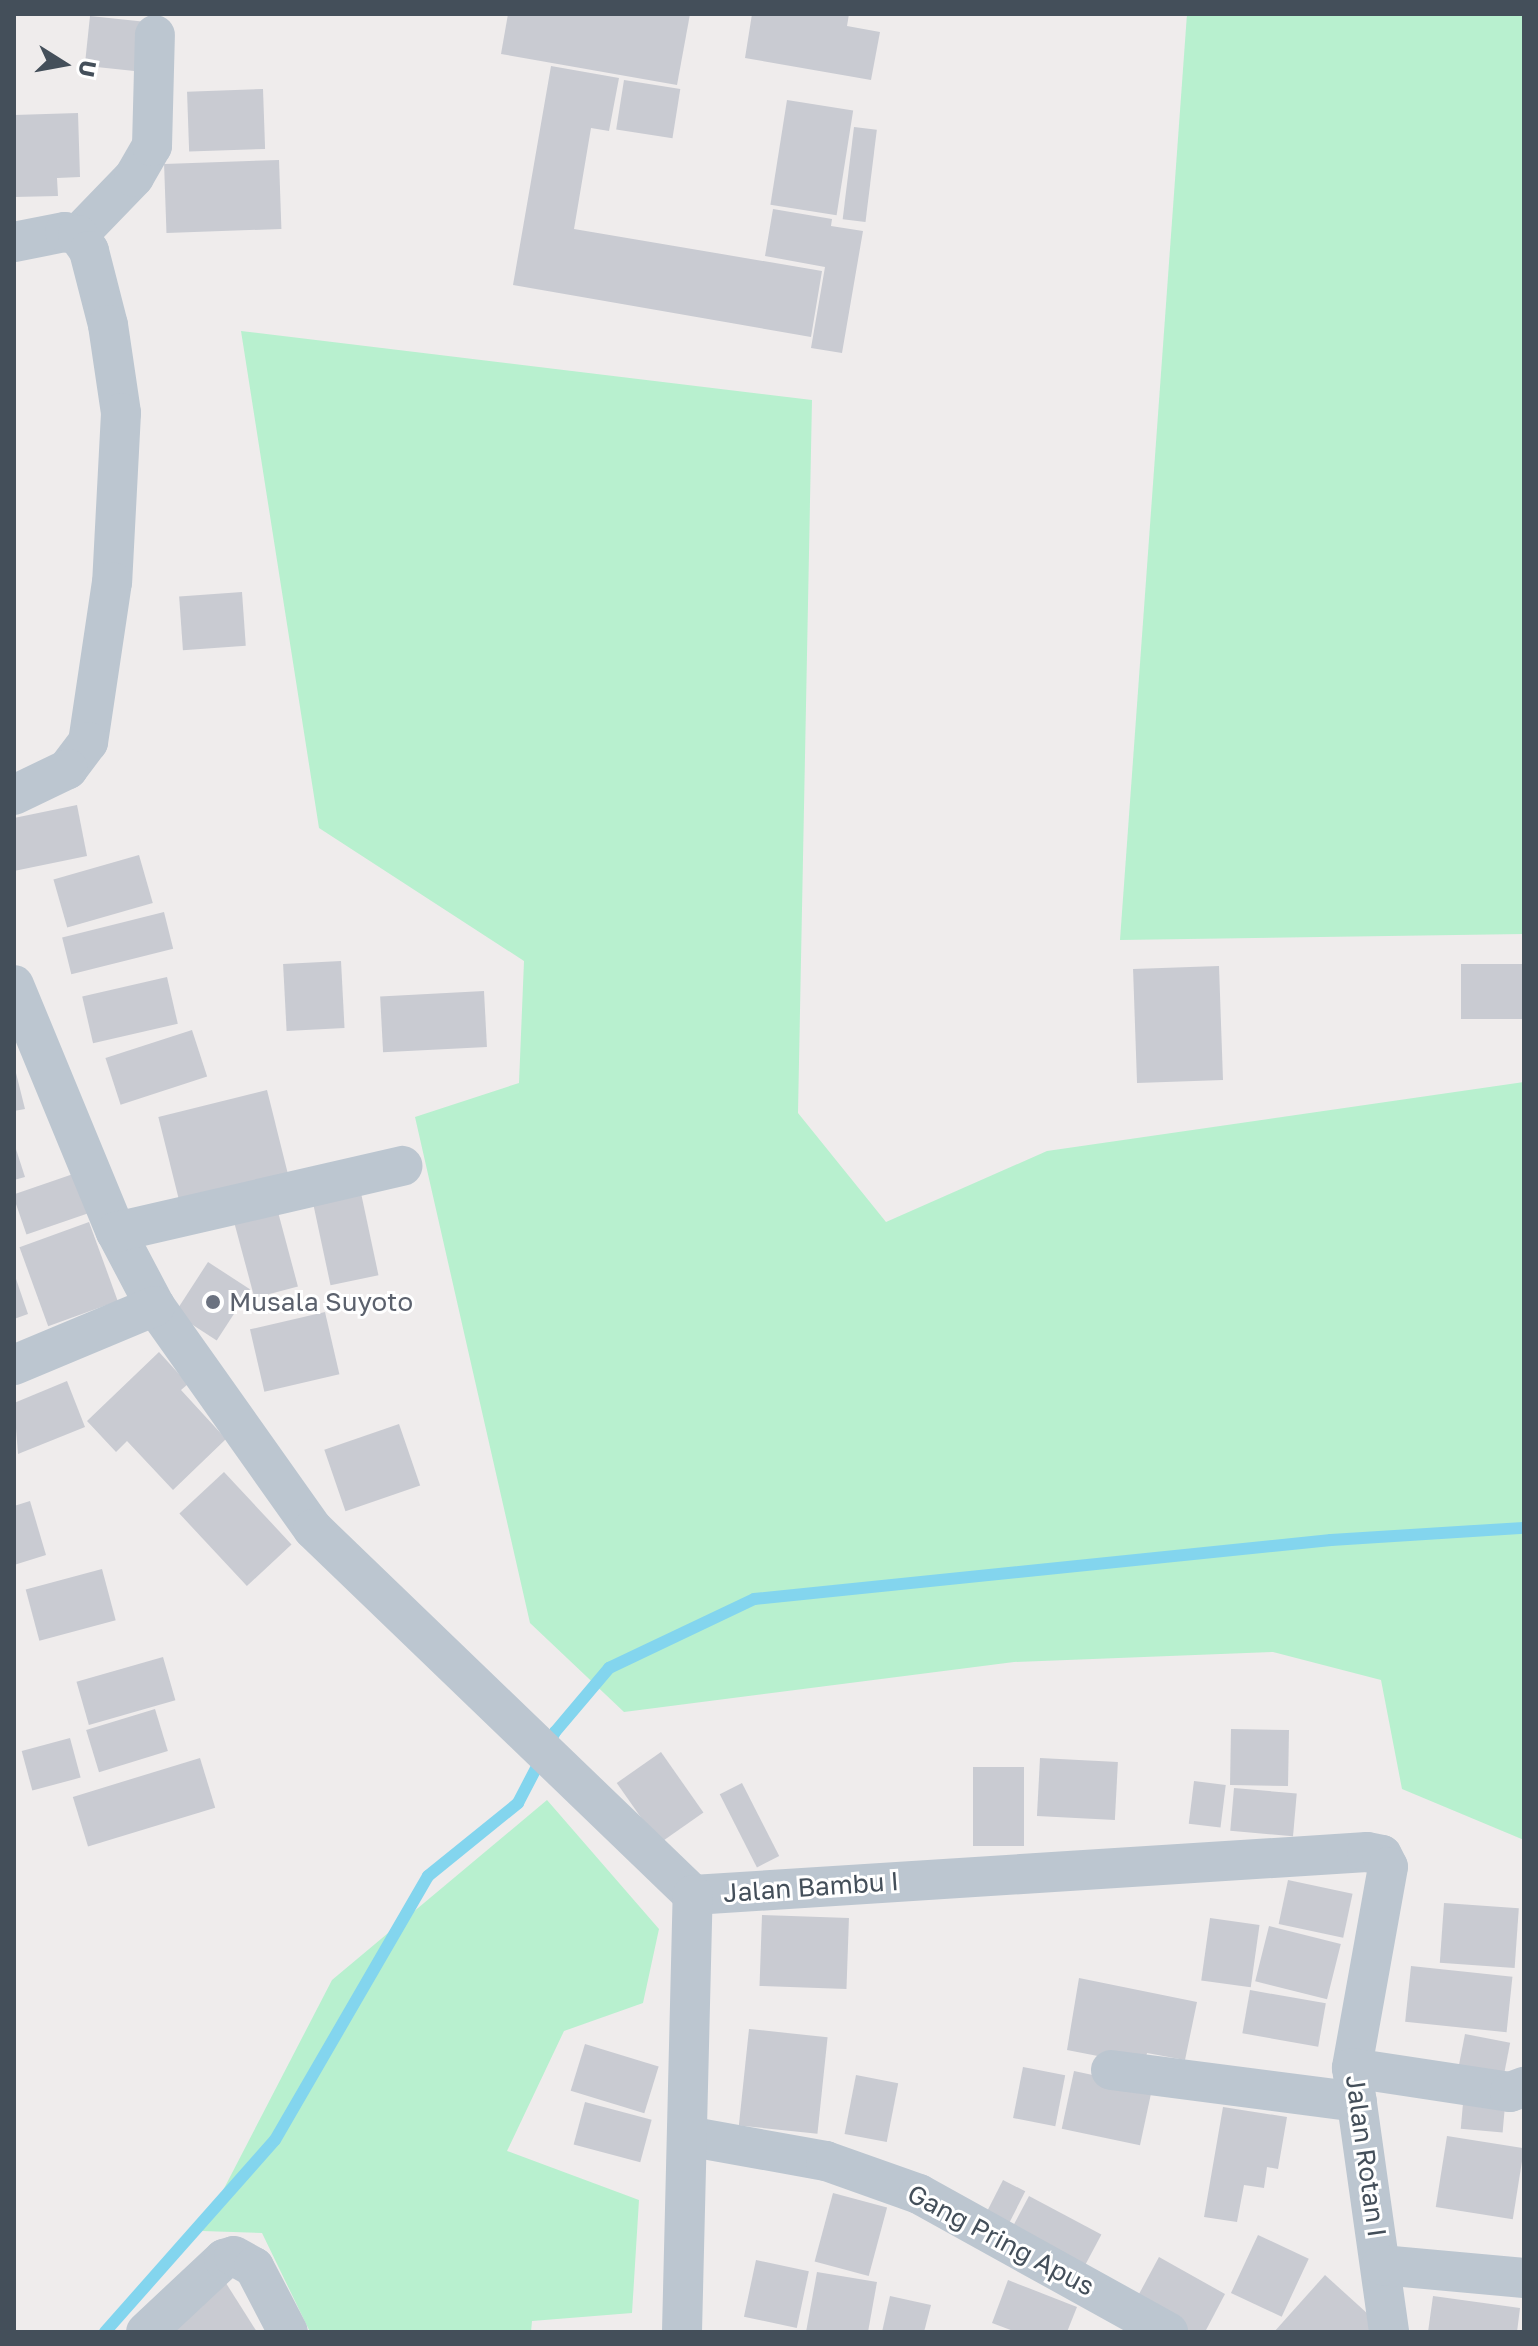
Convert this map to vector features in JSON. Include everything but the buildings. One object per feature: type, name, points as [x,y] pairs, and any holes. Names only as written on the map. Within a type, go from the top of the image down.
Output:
[{"type":"street","points":[[14,242],[49,233],[78,235],[134,177],[152,146],[155,35]]},
{"type":"street","points":[[14,795],[81,757],[94,721],[112,582],[121,413],[108,325],[89,251],[78,235]]},
{"type":"street","points":[[14,985],[116,1232],[155,1306],[313,1529],[693,1895]]},
{"type":"street","points":[[116,1232],[402,1166]]},
{"type":"street","points":[[14,1365],[155,1306]]},
{"type":"street","name":"Jalan Bambu I","points":[[682,2332],[693,1895],[1367,1852]]},
{"type":"street","name":"Jalan Rotan I","points":[[1367,1852],[1382,1855],[1388,1867],[1355,2085],[1389,2332]]},
{"type":"street","points":[[1111,2070],[1510,2092],[1524,2087]]},
{"type":"street","name":"Gang Pring Apus","points":[[687,2136],[826,2161],[919,2194],[1168,2332]]},
{"type":"street","points":[[146,2332],[224,2259],[234,2256],[254,2267],[288,2332]]},
{"type":"street","points":[[1381,2265],[1524,2278]]},
{"type":"green space","points":[[1187,14],[1524,14],[1524,934],[1120,940]]},
{"type":"green space","points":[[241,331],[812,400],[798,1113],[886,1222],[1047,1151],[1524,1082],[1524,1840],[1402,1789],[1381,1680],[1273,1652],[1014,1662],[624,1712],[530,1623],[415,1117],[519,1083],[524,961],[319,828]]},
{"type":"green space","points":[[547,1800],[659,1929],[643,2003],[564,2031],[507,2151],[639,2200],[632,2313],[532,2321],[531,2332],[310,2332],[262,2233],[202,2231],[332,1980]]},
{"type":"waterway","points":[[105,2332],[275,2140],[428,1876],[518,1803],[555,1732],[609,1668],[754,1599],[1331,1540],[1524,1528]]},
{"type":"place","name":"Musala Suyoto","points":[[213,1302]]}]
